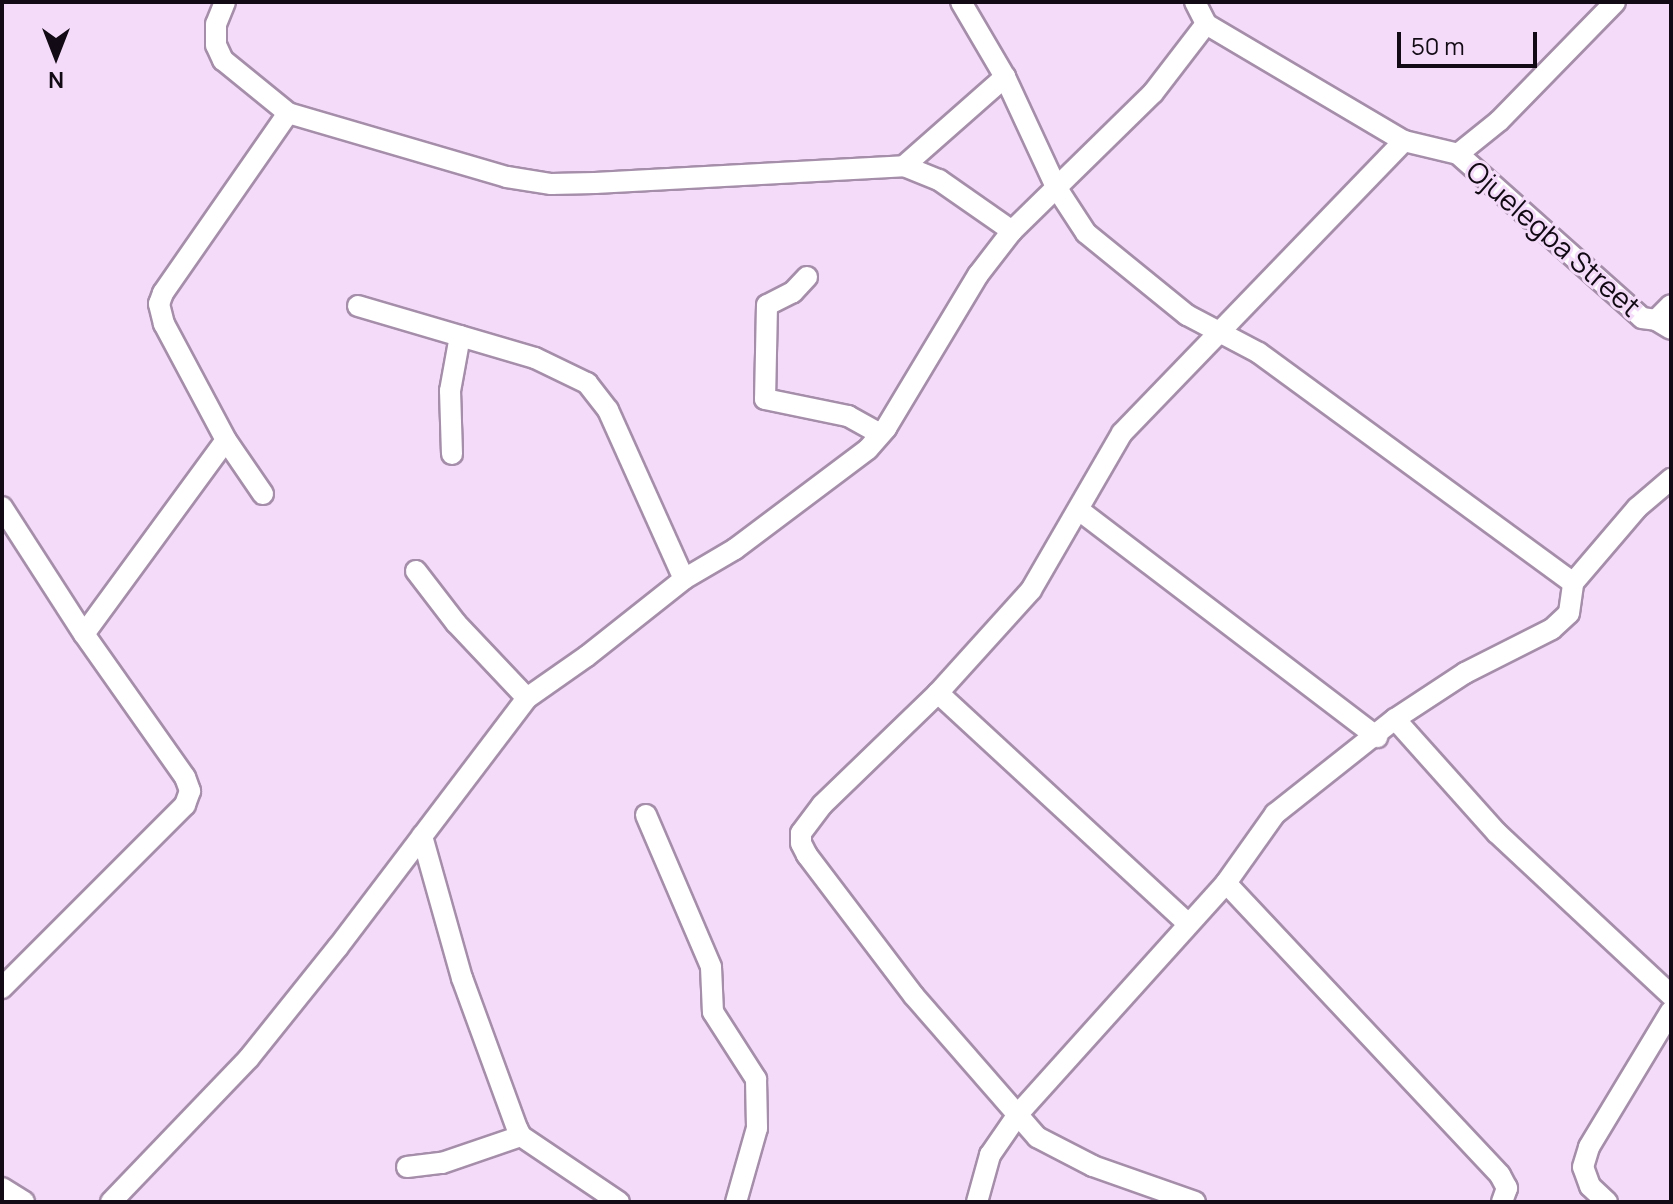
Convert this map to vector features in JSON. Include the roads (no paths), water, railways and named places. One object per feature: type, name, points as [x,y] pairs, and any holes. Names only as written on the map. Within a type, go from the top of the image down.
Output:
[{"type":"street","points":[[225,2],[216,34],[216,45],[223,60],[288,113],[507,177],[551,184],[904,166],[939,180],[1012,231]]},
{"type":"street","points":[[961,2],[1005,77],[1056,187],[1086,233],[1187,315],[1259,353],[1573,583]]},
{"type":"street","points":[[111,1202],[249,1058],[527,698],[587,656],[684,579],[735,549],[868,449],[978,275],[1012,231],[1153,93],[1206,24],[1195,2]]},
{"type":"street","points":[[1458,154],[1499,121],[1615,2]]},
{"type":"street","name":"Ojuelegba Street","points":[[1206,24],[1404,141],[1458,154],[1642,318],[1663,325]]},
{"type":"street","points":[[904,166],[1005,77]]},
{"type":"street","points":[[263,494],[226,440],[164,324],[159,304],[163,293],[288,113]]},
{"type":"street","points":[[1195,1202],[1093,1166],[1037,1137],[914,996],[801,843],[801,833],[822,805],[938,693],[1031,590],[1122,433],[1404,141]]},
{"type":"street","points":[[807,277],[793,292],[767,305],[765,399],[848,416],[880,434]]},
{"type":"street","points":[[1663,325],[1671,305]]},
{"type":"street","points":[[358,306],[535,358],[587,383],[608,410],[684,579]]},
{"type":"street","points":[[452,454],[450,391],[460,336]]},
{"type":"street","points":[[84,634],[226,440]]},
{"type":"street","points":[[977,1202],[990,1155],[1019,1113],[1226,883],[1275,814],[1377,737],[1395,719],[1465,673],[1552,629],[1569,613],[1573,583],[1637,508],[1671,479]]},
{"type":"street","points":[[2,507],[84,634],[185,777],[190,791],[185,805],[2,988]]},
{"type":"street","points":[[1079,510],[1377,737]]},
{"type":"street","points":[[416,571],[456,623],[527,698]]},
{"type":"street","points":[[938,693],[1188,924]]},
{"type":"street","points":[[1395,719],[1497,833],[1671,995]]},
{"type":"street","points":[[646,815],[711,967],[713,1012],[756,1079],[757,1128],[736,1202]]},
{"type":"street","points":[[422,836],[462,978],[521,1136],[619,1202]]},
{"type":"street","points":[[1226,883],[1500,1175],[1507,1188],[1502,1202]]},
{"type":"street","points":[[1607,1202],[1590,1186],[1583,1167],[1589,1147],[1671,1011]]},
{"type":"street","points":[[407,1167],[442,1163],[521,1136]]},
{"type":"street","points":[[2,1188],[24,1202]]}]
